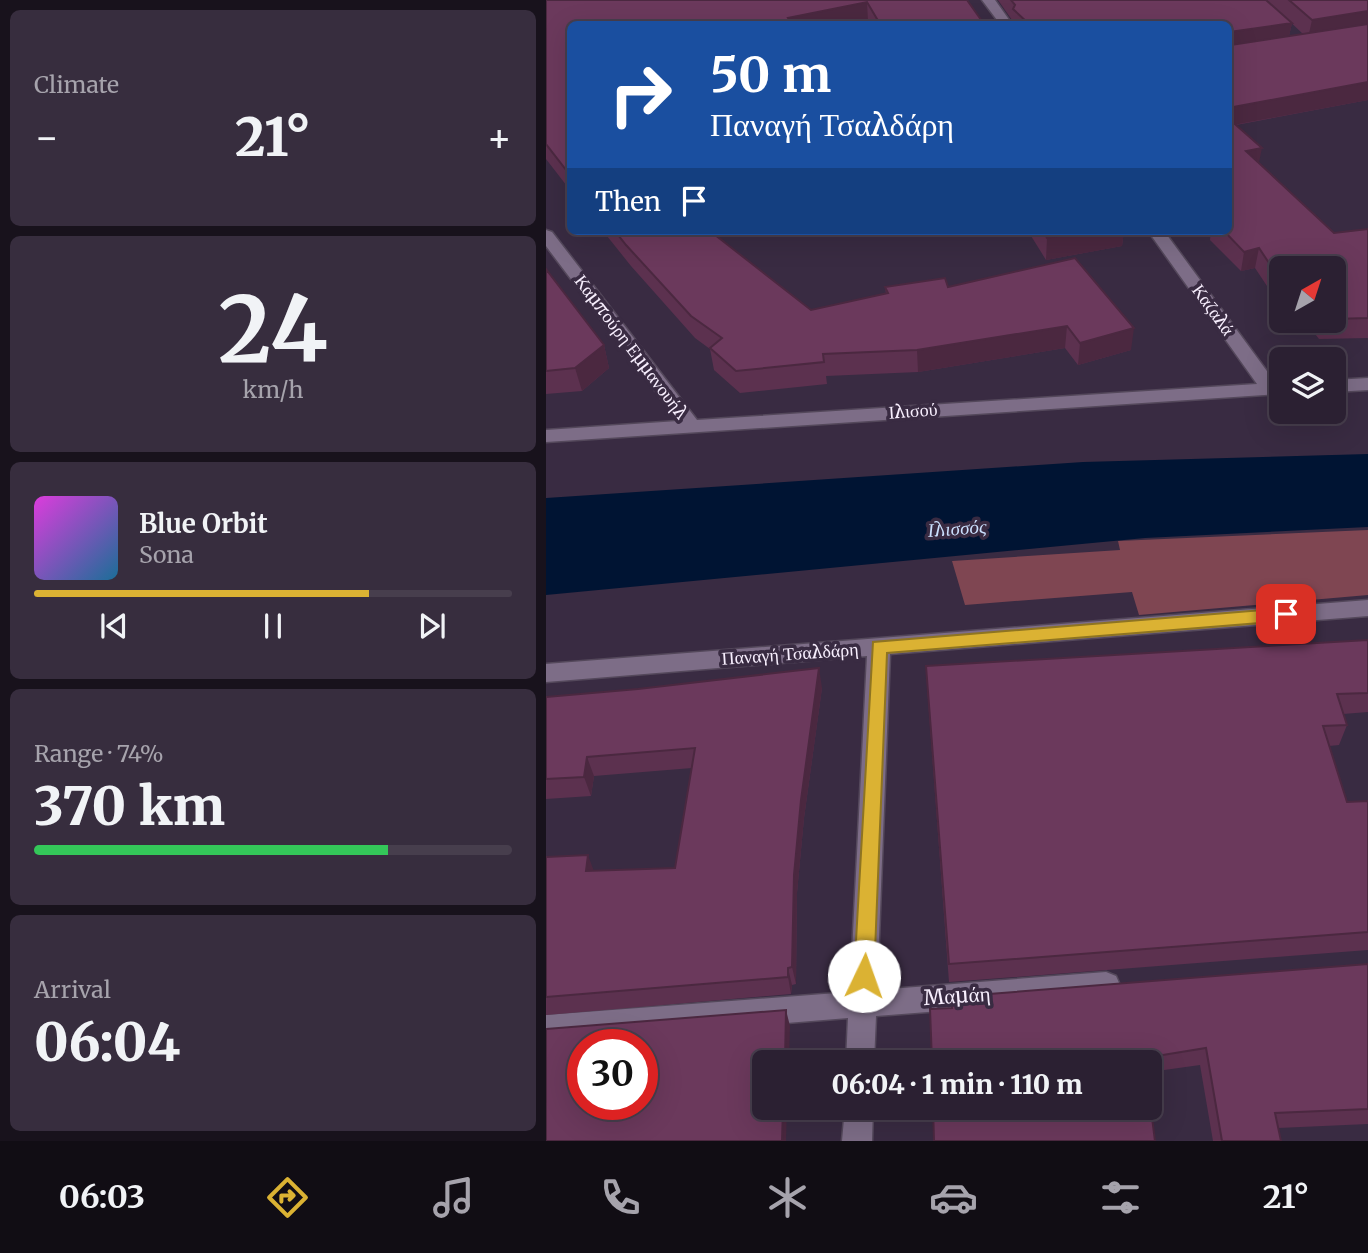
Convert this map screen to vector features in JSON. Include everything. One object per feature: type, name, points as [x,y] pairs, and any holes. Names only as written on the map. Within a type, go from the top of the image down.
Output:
[{"type":"street","points":[[988,0],[1004,21]]},
{"type":"street","name":"Καμπούρη Εμμανουήλ","points":[[546,235],[691,425]]},
{"type":"street","name":"Καζαλά","points":[[1159,235],[1269,379]]},
{"type":"street","points":[[1346,385],[1368,384]]},
{"type":"street","name":"Ιλισού","points":[[546,436],[1269,388]]},
{"type":"street","name":"Παναγή Τσαλδάρη","points":[[546,673],[1368,608]]},
{"type":"street","points":[[861,1050],[879,647]]},
{"type":"street","name":"Μαμάη","points":[[546,1029],[1136,982]]},
{"type":"street","points":[[857,1141],[858,1120]]},
{"type":"shaded area","points":[[1368,530],[1368,595],[1139,615],[1132,592],[965,605],[952,561],[1120,550],[1118,541]]},
{"type":"water","name":"Ιλισσός","points":[[1368,454],[1368,527],[1145,538],[546,595],[546,498],[1083,462]]},
{"type":"building","points":[[546,0],[967,0],[982,21],[878,21],[867,2],[788,18],[790,21],[567,21],[567,171],[546,144]]},
{"type":"building","points":[[1011,0],[1266,0],[1292,23],[1232,32],[1232,21],[1026,21],[1013,9],[1015,5]]},
{"type":"building","points":[[1289,0],[1368,0],[1368,11],[1312,20]]},
{"type":"building","points":[[1368,24],[1368,82],[1232,107],[1232,45]]},
{"type":"building","points":[[1232,122],[1262,148],[1246,151],[1334,233],[1368,229],[1368,318],[1346,319],[1346,256],[1269,256],[1269,263],[1259,248],[1244,252],[1228,235],[1232,235]]},
{"type":"building","points":[[618,235],[715,235],[811,310],[888,293],[885,287],[945,278],[948,287],[1075,258],[1134,328],[1080,343],[1067,326],[917,350],[823,354],[824,362],[736,371],[710,348],[722,338],[691,316]]},
{"type":"building","points":[[546,269],[604,345],[575,368],[546,371]]},
{"type":"building","points":[[1368,640],[1368,693],[1337,694],[1347,725],[1323,726],[1347,802],[1368,801],[1368,932],[949,964],[926,666]]},
{"type":"building","points":[[819,668],[801,800],[794,875],[792,967],[788,968],[788,977],[546,997],[546,857],[588,855],[586,871],[675,868],[695,748],[587,757],[584,777],[546,779],[546,697]]},
{"type":"building","points":[[1368,964],[1368,1109],[1275,1113],[1281,1141],[1222,1141],[1206,1048],[1162,1055],[1162,1050],[932,1050],[930,1009],[952,1008],[951,997]]},
{"type":"building","points":[[786,1010],[785,1050],[752,1050],[752,1120],[783,1120],[782,1141],[546,1141],[546,1029]]},
{"type":"building","points":[[933,1120],[1152,1120],[1155,1141],[934,1141]]},
{"type":"route","points":[[864,976],[879,647],[1286,614]]}]
